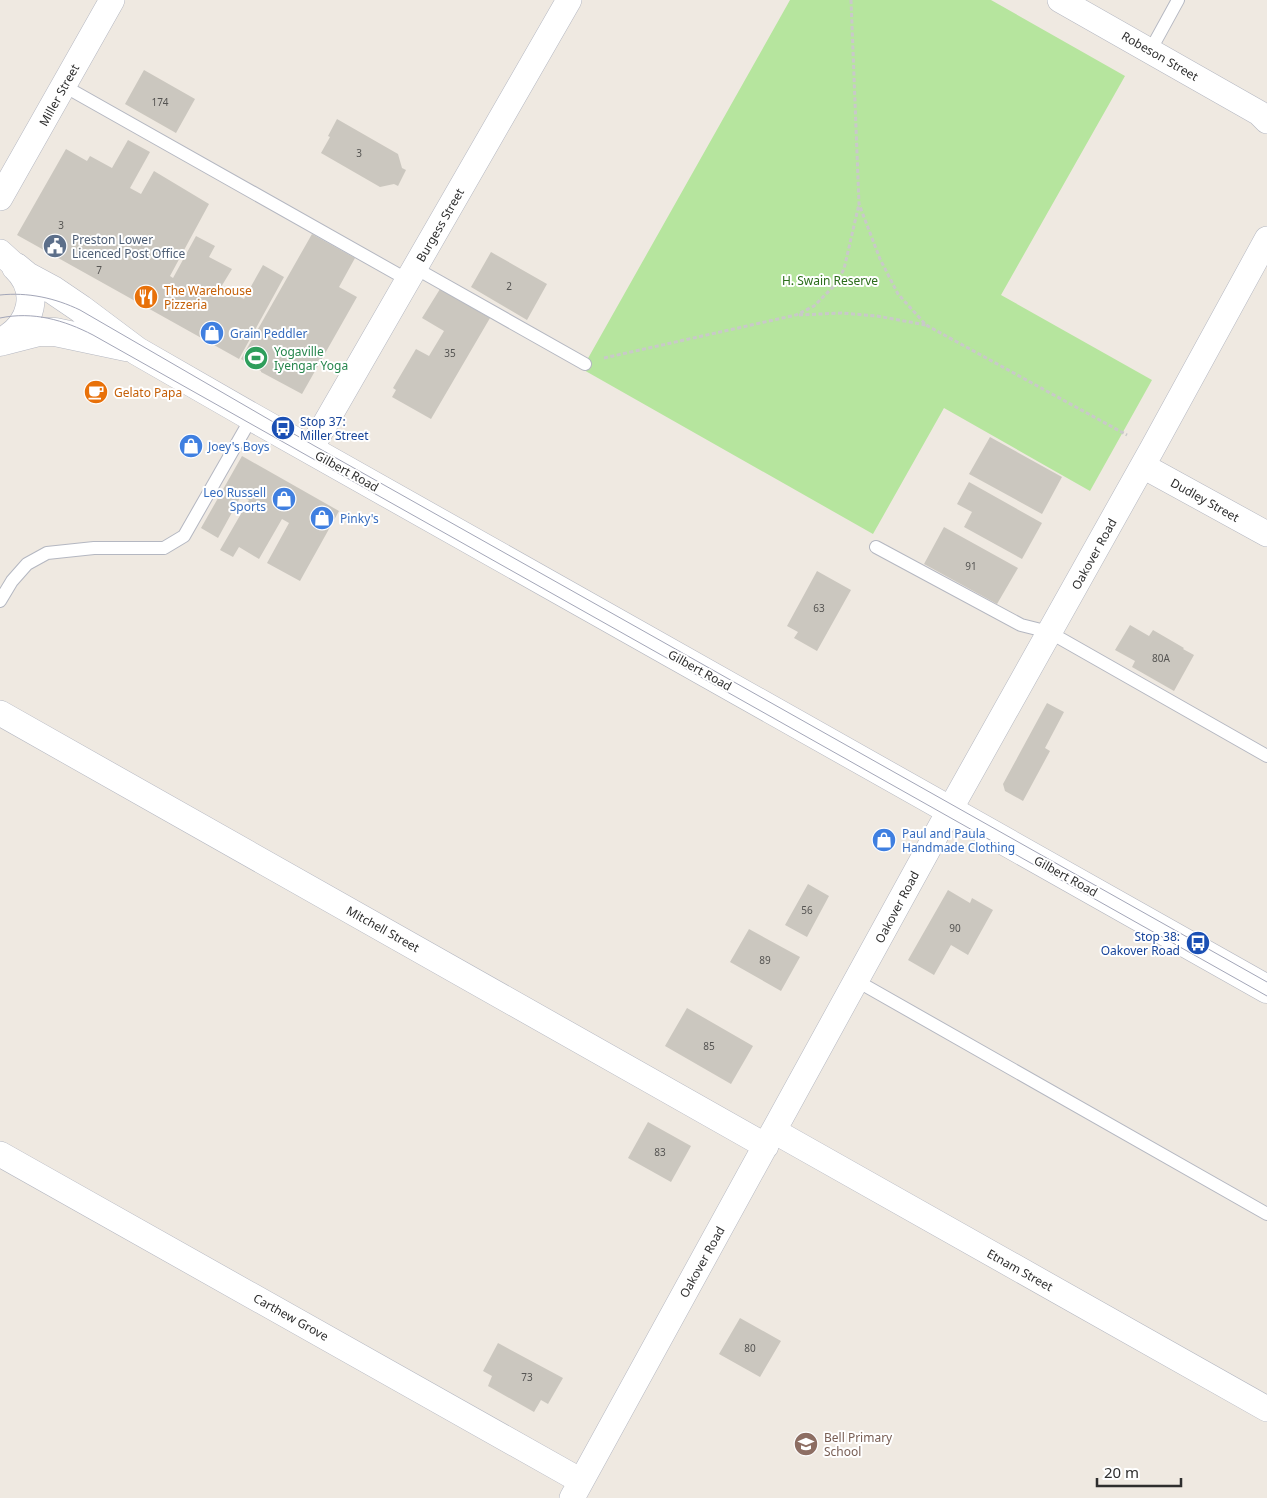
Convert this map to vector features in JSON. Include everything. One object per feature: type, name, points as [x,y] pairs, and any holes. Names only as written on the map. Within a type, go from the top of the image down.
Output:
[{"type":"street","name":"Miller Street","points":[[2,197],[112,0]]},
{"type":"street","name":"Burgess Street","points":[[310,450],[569,0]]},
{"type":"street","name":"Robeson Street","points":[[1060,0],[1264,116]]},
{"type":"street","name":"Oakover Road","points":[[577,1489],[950,810],[1143,466],[1267,239]]},
{"type":"street","points":[[0,341],[10,337],[20,328],[29,309],[30,295],[27,282],[7,260]]},
{"type":"street","name":"Gilbert Road","points":[[7,260],[27,276],[53,290],[87,313],[135,349],[252,417],[1267,989]]},
{"type":"street","name":"Gilbert Road","points":[[0,341],[40,332],[55,332],[135,349]]},
{"type":"street","name":"Dudley Street","points":[[1143,466],[1267,534]]},
{"type":"street","name":"Mitchell Street","points":[[0,713],[770,1138]]},
{"type":"street","name":"Etnam Street","points":[[770,1138],[1267,1409]]},
{"type":"street","name":"Carthew Grove","points":[[0,1154],[577,1489]]},
{"type":"lane","points":[[1150,50],[1178,0]]},
{"type":"lane","points":[[64,86],[411,274],[585,364]]},
{"type":"lane","points":[[0,601],[12,581],[27,564],[47,553],[94,548],[164,548],[184,536],[252,417]]},
{"type":"lane","points":[[876,548],[1021,625],[1049,632],[1267,756]]},
{"type":"lane","points":[[857,981],[1267,1214]]},
{"type":"path","points":[[796,315],[814,306],[835,284],[844,269],[859,204],[851,0]]},
{"type":"path","points":[[859,204],[880,260],[898,294],[926,325]]},
{"type":"path","points":[[585,364],[627,352],[796,315],[840,313],[877,316],[926,325],[1127,435]]},
{"type":"green space","name":"H. Swain Reserve","points":[[790,0],[991,0],[1125,76],[1001,295],[1152,380],[1090,491],[944,408],[873,534],[582,369]]},
{"type":"building","points":[[144,70],[195,99],[176,133],[125,104]]},
{"type":"building","points":[[337,119],[398,154],[402,168],[406,170],[398,186],[394,184],[380,187],[321,153]]},
{"type":"building","points":[[128,140],[150,152],[130,188],[141,194],[154,171],[209,204],[170,276],[173,278],[196,236],[215,246],[209,257],[232,269],[221,287],[244,299],[263,265],[284,277],[239,359],[17,235],[66,149],[87,161],[90,156],[112,168]]},
{"type":"building","points":[[312,234],[355,258],[339,287],[357,297],[302,394],[241,359]]},
{"type":"building","points":[[491,252],[547,284],[527,320],[471,287]]},
{"type":"building","points":[[440,289],[490,318],[431,419],[392,397],[396,390],[393,388],[416,349],[429,356],[444,331],[422,318]]},
{"type":"building","points":[[990,437],[1062,477],[1042,514],[969,474]]},
{"type":"building","points":[[242,456],[339,511],[300,581],[267,563],[289,523],[282,519],[259,559],[239,547],[233,557],[220,550],[249,500],[241,496],[218,538],[201,528]]},
{"type":"building","points":[[969,482],[1042,523],[1022,559],[964,527],[972,512],[957,504]]},
{"type":"building","points":[[944,527],[1018,568],[997,604],[924,564]]},
{"type":"building","points":[[817,571],[851,590],[817,651],[794,638],[798,632],[787,626]]},
{"type":"building","points":[[1130,625],[1149,636],[1153,630],[1194,655],[1174,691],[1132,667],[1135,661],[1115,650]]},
{"type":"building","points":[[1047,703],[1064,712],[1045,748],[1050,751],[1023,801],[1005,791],[1003,784]]},
{"type":"building","points":[[808,884],[829,896],[807,937],[785,925]]},
{"type":"building","points":[[948,890],[970,903],[972,898],[993,910],[968,955],[951,945],[934,975],[908,960]]},
{"type":"building","points":[[749,929],[800,957],[781,991],[730,962]]},
{"type":"building","points":[[687,1008],[753,1046],[731,1084],[665,1046]]},
{"type":"building","points":[[648,1122],[691,1146],[671,1182],[628,1158]]},
{"type":"building","points":[[740,1318],[781,1341],[760,1377],[719,1354]]},
{"type":"building","points":[[498,1343],[563,1378],[548,1404],[541,1400],[534,1412],[488,1386],[492,1376],[483,1371]]},
{"type":"tram line","points":[[0,295],[21,294],[41,297],[61,302],[80,310],[313,445],[1267,982]]},
{"type":"tram line","points":[[0,318],[12,316],[48,318],[71,325],[93,335],[1267,996]]},
{"type":"place","name":"Preston Lower Licenced Post Office","points":[[55,246]]},
{"type":"place","name":"The Warehouse Pizzeria","points":[[146,297]]},
{"type":"place","name":"Grain Peddler","points":[[212,333]]},
{"type":"place","name":"Yogaville Iyengar Yoga","points":[[256,358]]},
{"type":"place","name":"Gelato Papa","points":[[96,392]]},
{"type":"place","name":"Stop 37: Miller Street","points":[[283,428]]},
{"type":"place","name":"Joey's Boys","points":[[191,446]]},
{"type":"place","name":"Leo Russell Sports","points":[[284,499]]},
{"type":"place","name":"Pinky's","points":[[322,518]]},
{"type":"place","name":"Paul and Paula Handmade Clothing","points":[[884,840]]},
{"type":"place","name":"Stop 38: Oakover Road","points":[[1198,943]]},
{"type":"place","name":"Bell Primary School","points":[[806,1444]]}]
